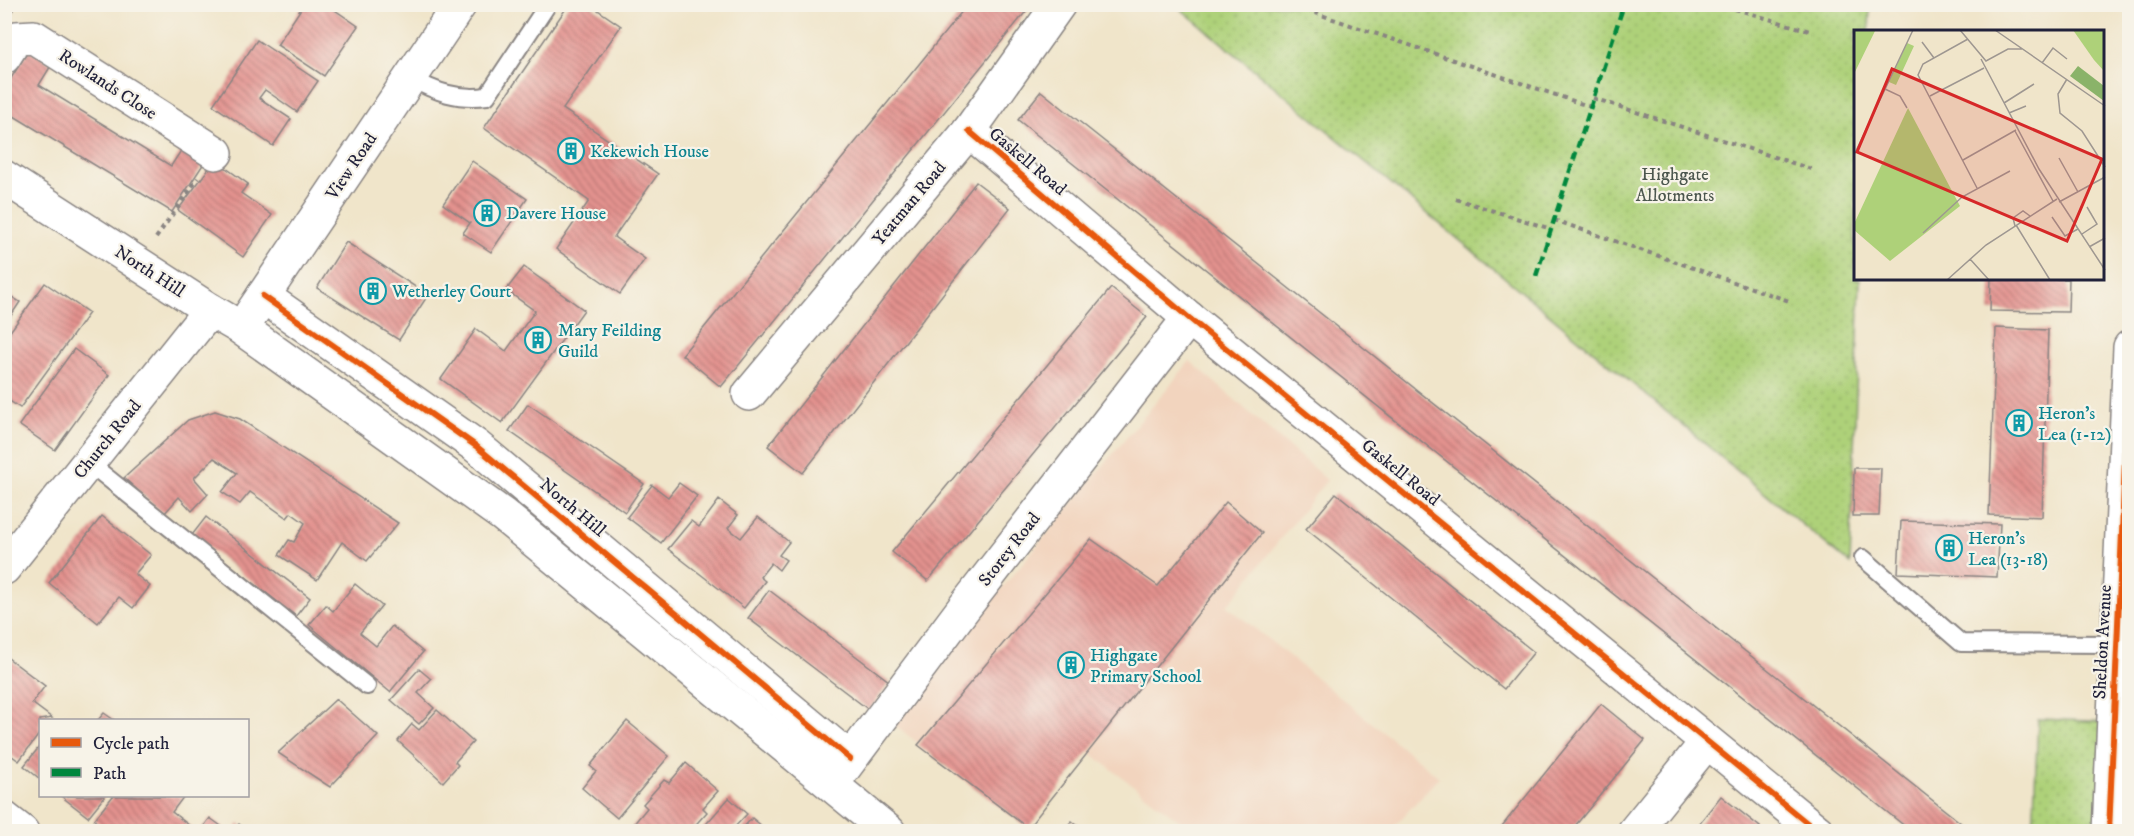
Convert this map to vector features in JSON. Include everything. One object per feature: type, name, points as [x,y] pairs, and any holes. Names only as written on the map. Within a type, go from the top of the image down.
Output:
[{"type":"street","name":"View Road","points":[[241,328],[460,4]]},
{"type":"street","name":"Yeatman Road","points":[[749,394],[969,131],[1059,4]]},
{"type":"street","name":"Rowlands Close","points":[[4,57],[16,38],[34,37],[216,153]]},
{"type":"street","name":"Gaskell Road","points":[[969,131],[1189,318],[1706,743],[1818,831]]},
{"type":"street","name":"North Hill","points":[[4,177],[241,328],[503,514],[841,771]]},
{"type":"street","name":"North Hill","points":[[263,296],[476,446],[841,771],[889,831]]},
{"type":"street","name":"Church Road","points":[[4,568],[210,310]]},
{"type":"street","name":"Storey Road","points":[[841,771],[1189,318]]},
{"type":"street","name":"Sheldon Avenue","points":[[2109,831],[2130,347]]},
{"type":"street","points":[[1634,831],[1706,743]]},
{"type":"street","points":[[4,818],[22,831]]},
{"type":"lane","points":[[410,78],[434,92],[467,99],[487,96],[548,4]]},
{"type":"lane","points":[[88,462],[367,686]]},
{"type":"lane","points":[[1863,558],[1961,643],[2118,644]]},
{"type":"path","points":[[1290,4],[1591,107]]},
{"type":"path","points":[[1718,4],[1813,32]]},
{"type":"path","points":[[1593,99],[1814,170]]},
{"type":"path","points":[[138,264],[216,153]]},
{"type":"path","points":[[1456,199],[1551,229]]},
{"type":"path","points":[[1554,220],[1792,302]]},
{"type":"shaded area","name":"Highgate Primary School","points":[[1190,361],[1327,480],[1227,606],[1439,777],[1390,831],[1193,831],[1089,752],[1028,828],[891,722]]},
{"type":"green space","name":"Highgate Allotments","points":[[1176,5],[1870,5],[1869,30],[1854,30],[1854,280],[1860,280],[1850,564]]},
{"type":"green space","points":[[2038,719],[2113,722],[2109,831],[2033,832]]},
{"type":"building","points":[[304,4],[326,4],[358,26],[324,76],[277,45]]},
{"type":"building","name":"Kekewich House","points":[[569,4],[589,4],[621,26],[563,109],[658,174],[614,237],[645,259],[620,294],[556,249],[589,201],[484,128]]},
{"type":"building","points":[[968,4],[1032,4],[721,387],[682,355]]},
{"type":"building","points":[[4,5],[13,10],[4,24]]},
{"type":"building","points":[[257,40],[318,81],[297,112],[265,90],[259,98],[291,119],[273,146],[213,105]]},
{"type":"building","points":[[29,50],[52,64],[39,85],[171,166],[184,146],[206,160],[172,212],[4,110],[4,89]]},
{"type":"building","points":[[1041,91],[1971,831],[1911,831],[1018,120]]},
{"type":"building","points":[[215,160],[248,184],[241,193],[272,215],[243,257],[178,210]]},
{"type":"building","name":"Davere House","points":[[472,161],[527,199],[491,252],[463,233],[470,223],[443,204]]},
{"type":"building","points":[[976,182],[1010,208],[803,473],[768,446]]},
{"type":"building","name":"Wetherley Court","points":[[346,242],[428,295],[399,340],[317,288]]},
{"type":"building","name":"Mary Feilding Guild","points":[[524,267],[584,310],[502,423],[441,379],[476,329],[506,351],[535,311],[506,290]]},
{"type":"building","points":[[1991,280],[2069,280],[2068,312],[1990,311]]},
{"type":"building","points":[[45,283],[89,313],[20,408],[4,397],[4,340]]},
{"type":"building","points":[[1111,288],[1147,317],[928,581],[892,552]]},
{"type":"building","points":[[4,292],[20,302],[4,326]]},
{"type":"building","name":"Heron's Lea (1-12)","points":[[1996,328],[2048,330],[2042,517],[1989,515]]},
{"type":"building","points":[[74,349],[109,375],[55,450],[19,425]]},
{"type":"building","points":[[528,404],[644,484],[625,512],[509,431]]},
{"type":"building","points":[[215,411],[240,419],[398,523],[367,561],[342,542],[317,580],[279,555],[289,540],[294,542],[305,523],[291,513],[287,518],[250,492],[240,504],[222,492],[237,473],[214,458],[194,478],[208,494],[192,511],[179,497],[164,514],[124,478],[188,420]]},
{"type":"building","points":[[1854,468],[1881,468],[1879,516],[1853,516]]},
{"type":"building","points":[[679,483],[697,496],[661,543],[627,517],[652,485],[668,497]]},
{"type":"building","points":[[1336,493],[1534,652],[1504,689],[1306,529]]},
{"type":"building","points":[[719,500],[738,515],[728,528],[741,538],[758,517],[789,542],[779,555],[786,560],[779,570],[771,563],[760,577],[765,581],[744,608],[668,549],[691,521],[699,527]]},
{"type":"building","name":"Highgate Primary School","points":[[1226,502],[1262,533],[1028,828],[918,745],[1091,539],[1158,586]]},
{"type":"building","points":[[102,516],[151,555],[135,574],[150,586],[133,608],[119,597],[98,623],[49,583]]},
{"type":"building","points":[[206,517],[310,598],[296,616],[192,535]]},
{"type":"building","name":"Heron's Lea (13-18)","points":[[1901,521],[2000,524],[1997,577],[1898,573]]},
{"type":"building","points":[[355,584],[382,606],[360,633],[376,646],[392,626],[423,652],[390,692],[309,625],[326,605],[333,611]]},
{"type":"building","points":[[769,590],[890,682],[869,710],[748,618]]},
{"type":"building","points":[[4,655],[45,686],[32,703],[52,718],[39,719],[39,734],[19,761],[4,750]]},
{"type":"building","points":[[419,669],[431,679],[418,693],[434,708],[419,724],[391,700]]},
{"type":"building","points":[[336,699],[378,736],[330,787],[278,753]]},
{"type":"building","points":[[1601,704],[1645,740],[1571,831],[1498,831]]},
{"type":"building","points":[[437,710],[473,742],[455,762],[458,765],[443,782],[398,741],[412,724],[419,730]]},
{"type":"building","points":[[104,713],[113,719],[99,719]]},
{"type":"building","points":[[627,721],[669,756],[617,818],[582,788],[596,771],[590,766]]},
{"type":"building","points":[[39,747],[39,778],[24,766]]},
{"type":"building","points":[[686,763],[718,791],[703,808],[707,812],[690,831],[639,831],[632,826],[647,808],[643,804],[664,780],[669,783]]},
{"type":"building","points":[[1721,796],[1760,827],[1757,831],[1693,831]]},
{"type":"building","points":[[62,797],[104,797],[88,817]]},
{"type":"building","points":[[112,797],[183,797],[172,812],[194,829],[192,831],[108,831],[94,820]]},
{"type":"building","points":[[729,798],[747,814],[731,831],[700,831]]},
{"type":"building","points":[[210,818],[228,831],[200,831]]},
{"type":"building","points":[[752,818],[768,831],[740,831]]},
{"type":"building","points":[[1072,821],[1084,831],[1062,831]]},
{"type":"building","points":[[239,824],[249,831],[234,831]]},
{"type":"marked path","points":[[1536,276],[1624,4]]},
{"type":"cycle path","points":[[969,131],[1189,318],[1818,832]]},
{"type":"cycle path","points":[[263,296],[476,446],[850,759]]},
{"type":"cycle path","points":[[2109,832],[2130,347]]},
{"type":"place","name":"Kekewich House","points":[[571,151]]},
{"type":"place","name":"Davere House","points":[[487,213]]},
{"type":"place","name":"Wetherley Court","points":[[373,291]]},
{"type":"place","name":"Mary Feilding Guild","points":[[538,340]]},
{"type":"place","name":"Heron's Lea (1-12)","points":[[2019,423]]},
{"type":"place","name":"Heron's Lea (13-18)","points":[[1949,548]]},
{"type":"place","name":"Highgate Primary School","points":[[1071,665]]}]
